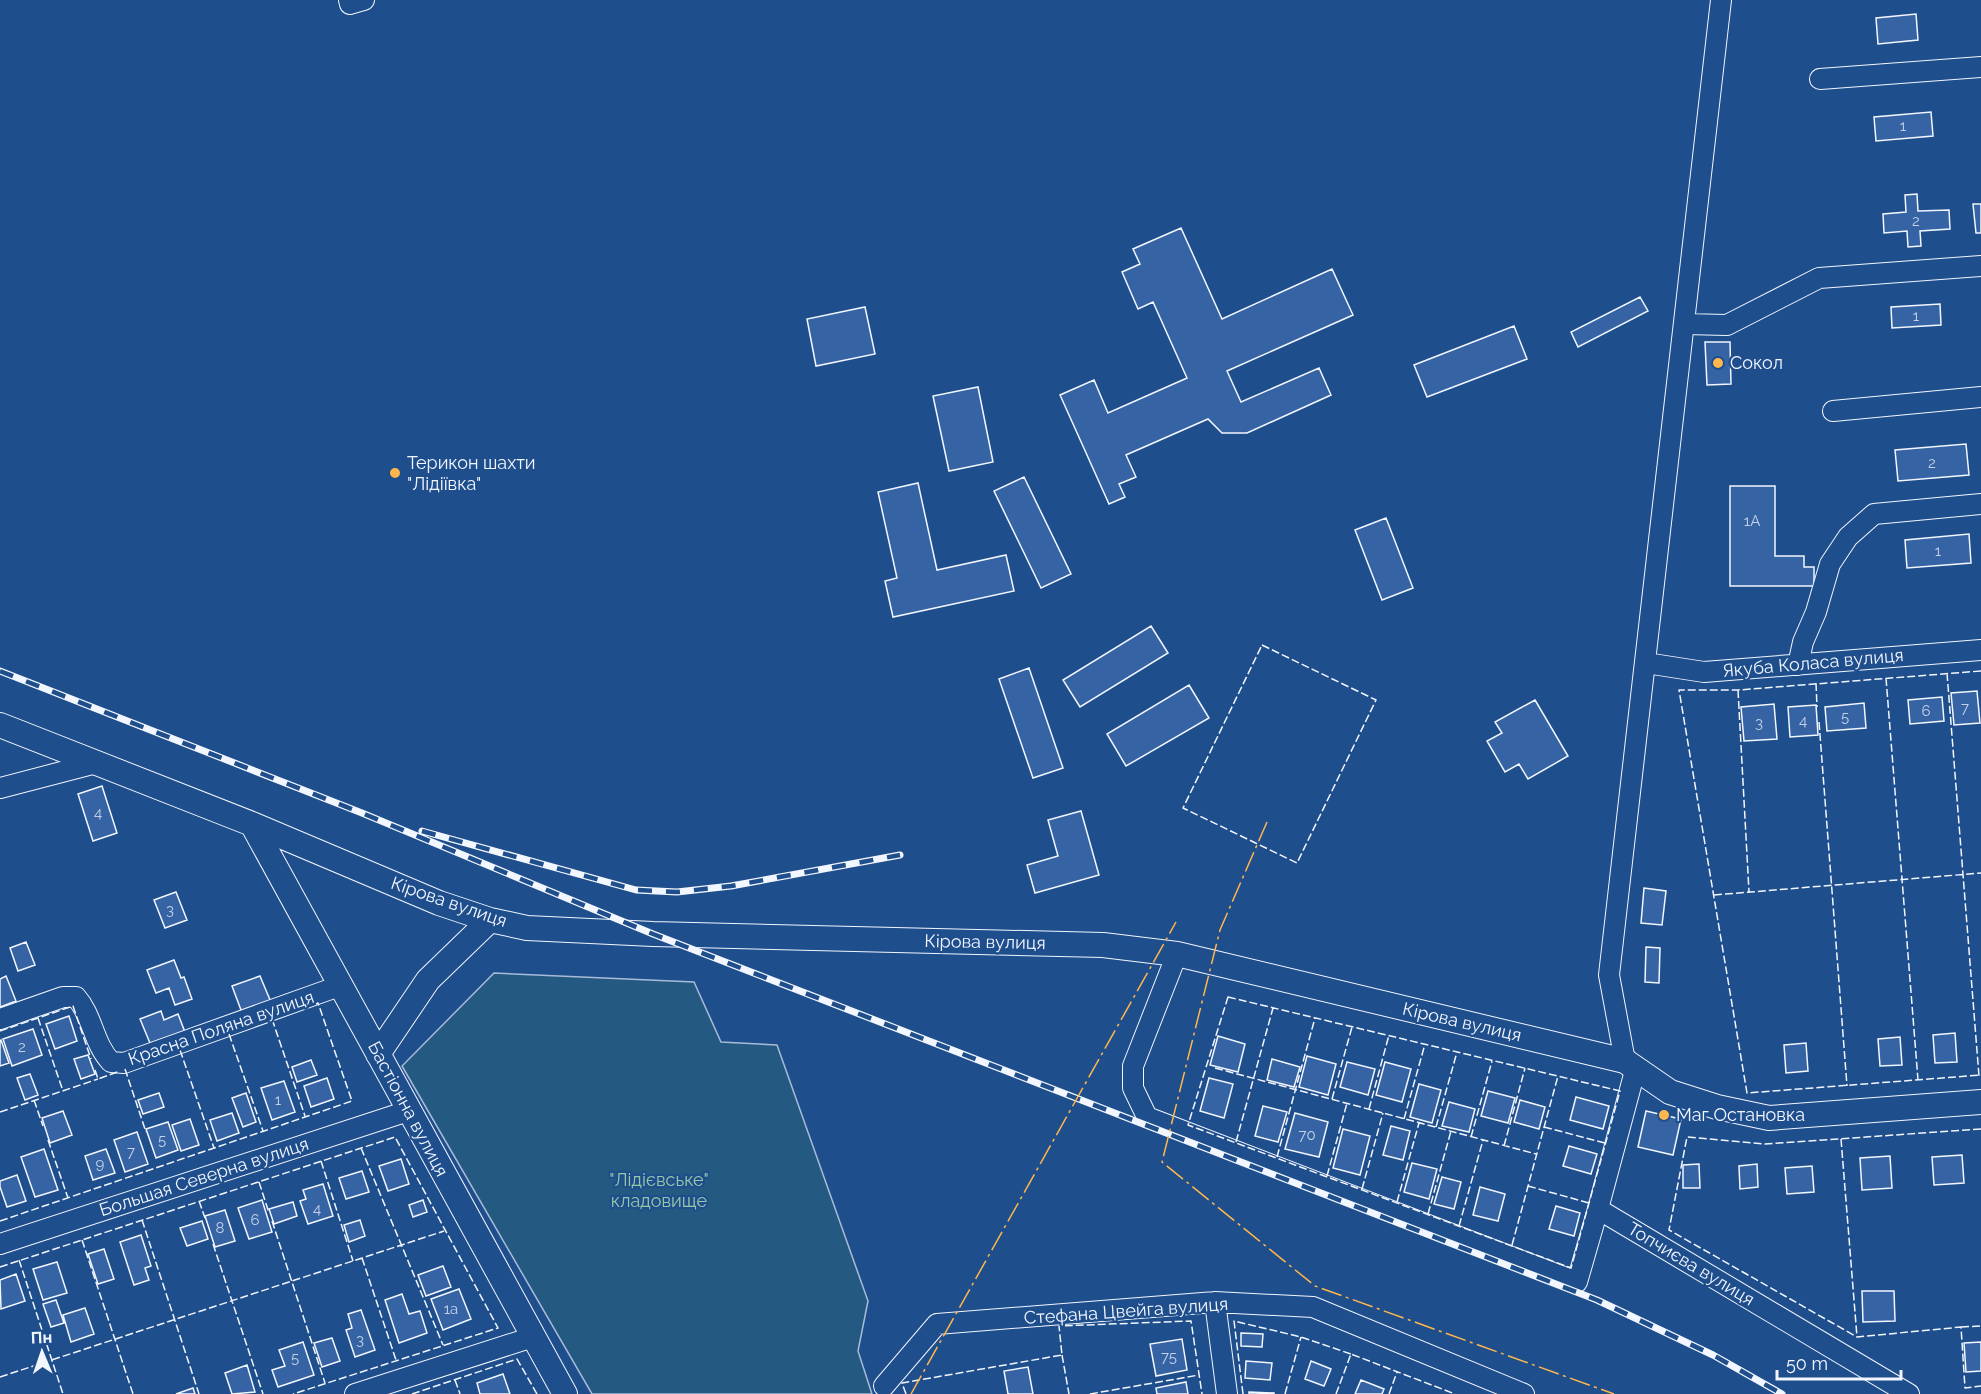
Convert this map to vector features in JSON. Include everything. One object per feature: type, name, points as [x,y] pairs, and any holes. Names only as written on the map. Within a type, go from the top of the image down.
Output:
[{"type":"main road","name":"Кірова вулиця","points":[[0,725],[252,824],[439,903],[490,920],[527,928],[653,934],[1103,945],[1177,954],[1631,1064],[1671,1092],[1717,1107],[1769,1118],[1981,1102]]},
{"type":"main road","name":"Бастіонна вулиця","points":[[252,824],[565,1394]]},
{"type":"main road","points":[[378,1054],[428,980],[490,920]]},
{"type":"street","points":[[1177,954],[1133,1066],[1133,1088],[1147,1117],[1577,1282],[1598,1209],[1631,1064],[1609,975],[1721,0]]},
{"type":"street","points":[[1820,79],[1981,67]]},
{"type":"street","points":[[1684,324],[1726,325],[1819,278],[1981,266]]},
{"type":"street","points":[[1833,411],[1981,397]]},
{"type":"street","points":[[1798,664],[1803,642],[1816,612],[1830,564],[1848,537],[1874,514],[1981,504]]},
{"type":"street","name":"Якуба Коласа вулиця","points":[[1646,663],[1704,672],[1981,650]]},
{"type":"street","points":[[0,788],[96,763]]},
{"type":"street","name":"Красна Поляна вулиця","points":[[0,1019],[63,997],[76,997],[84,1005],[102,1053],[111,1062],[124,1064],[342,985]]},
{"type":"street","name":"Большая Северна вулиця","points":[[0,1244],[408,1111]]},
{"type":"street","name":"Топчиєва вулиця","points":[[1598,1209],[1909,1394]]},
{"type":"street","points":[[1215,1302],[1227,1394]]},
{"type":"street","name":"Стефана Цвейга вулиця","points":[[884,1386],[937,1324],[1215,1302],[1313,1307],[1524,1394]]},
{"type":"street","points":[[355,1394],[533,1337]]},
{"type":"green space","name":"\"Лідієвське\" кладовище","points":[[494,973],[694,982],[721,1042],[777,1045],[868,1301],[858,1351],[872,1394],[592,1394],[402,1066]]},
{"type":"building","points":[[1916,14],[1918,40],[1878,44],[1876,18]]},
{"type":"building","points":[[1931,112],[1933,136],[1876,141],[1874,117]]},
{"type":"building","points":[[1917,194],[1918,211],[1949,210],[1950,229],[1920,231],[1921,246],[1908,247],[1907,231],[1884,233],[1883,214],[1906,212],[1905,195]]},
{"type":"building","points":[[1973,204],[1981,204],[1981,233],[1976,233]]},
{"type":"building","points":[[1181,228],[1222,319],[1332,269],[1353,315],[1227,371],[1241,402],[1319,368],[1331,395],[1247,433],[1222,433],[1208,419],[1126,455],[1136,477],[1119,484],[1125,497],[1109,504],[1060,395],[1094,380],[1108,413],[1187,378],[1153,302],[1138,309],[1122,272],[1140,264],[1133,249]]},
{"type":"building","points":[[1640,297],[1648,311],[1578,347],[1571,332]]},
{"type":"building","points":[[1940,304],[1941,325],[1892,328],[1891,307]]},
{"type":"building","points":[[865,307],[875,354],[816,366],[807,319]]},
{"type":"building","points":[[1514,326],[1527,359],[1427,397],[1414,365]]},
{"type":"building","name":"Сокол","points":[[1705,342],[1730,342],[1731,384],[1707,385]]},
{"type":"building","points":[[978,387],[993,462],[949,471],[933,396]]},
{"type":"building","points":[[1966,444],[1969,475],[1898,481],[1895,450]]},
{"type":"building","points":[[1024,477],[1071,574],[1041,588],[994,491]]},
{"type":"building","points":[[918,483],[937,570],[1006,555],[1014,591],[893,617],[885,581],[897,578],[878,492]]},
{"type":"building","points":[[1730,486],[1775,486],[1775,556],[1804,556],[1804,567],[1814,567],[1814,586],[1730,586]]},
{"type":"building","points":[[1386,518],[1413,588],[1382,600],[1355,530]]},
{"type":"building","points":[[1969,534],[1971,563],[1907,568],[1905,540]]},
{"type":"building","points":[[1151,626],[1168,653],[1080,707],[1063,680]]},
{"type":"building","points":[[1029,668],[1063,768],[1033,778],[999,679]]},
{"type":"building","points":[[1189,685],[1209,718],[1126,766],[1107,734]]},
{"type":"building","points":[[1977,691],[1980,723],[1954,725],[1951,693]]},
{"type":"building","points":[[1942,697],[1944,721],[1910,724],[1908,700]]},
{"type":"building","points":[[1535,700],[1568,756],[1528,779],[1519,764],[1505,772],[1487,741],[1502,733],[1495,722]]},
{"type":"building","points":[[1864,703],[1866,728],[1827,731],[1825,707]]},
{"type":"building","points":[[1774,704],[1777,739],[1744,741],[1741,707]]},
{"type":"building","points":[[1816,705],[1818,735],[1790,737],[1788,707]]},
{"type":"building","points":[[102,786],[117,833],[93,841],[78,794]]},
{"type":"building","points":[[1081,811],[1099,875],[1035,893],[1027,865],[1058,856],[1048,820]]},
{"type":"building","points":[[1644,888],[1666,891],[1662,925],[1641,923]]},
{"type":"building","points":[[176,892],[187,920],[165,928],[154,900]]},
{"type":"building","points":[[26,942],[35,965],[18,971],[10,948]]},
{"type":"building","points":[[1646,947],[1660,948],[1659,983],[1645,982]]},
{"type":"building","points":[[174,960],[181,978],[184,977],[192,999],[175,1005],[169,988],[156,993],[147,970]]},
{"type":"building","points":[[6,976],[16,1001],[0,1007],[0,979]]},
{"type":"building","points":[[260,976],[273,1007],[244,1018],[232,986]]},
{"type":"building","points":[[161,1011],[164,1020],[178,1014],[188,1040],[152,1048],[140,1019]]},
{"type":"building","points":[[69,1016],[77,1041],[55,1049],[46,1024]]},
{"type":"building","points":[[33,1029],[42,1055],[12,1066],[3,1039]]},
{"type":"building","points":[[1955,1033],[1957,1062],[1935,1063],[1933,1035]]},
{"type":"building","points":[[1218,1036],[1245,1044],[1238,1072],[1210,1065]]},
{"type":"building","points":[[1900,1037],[1902,1065],[1880,1066],[1878,1039]]},
{"type":"building","points":[[0,1041],[9,1063],[0,1066]]},
{"type":"building","points":[[1806,1043],[1808,1071],[1786,1073],[1784,1045]]},
{"type":"building","points":[[88,1055],[95,1074],[81,1079],[74,1059]]},
{"type":"building","points":[[1307,1056],[1336,1064],[1328,1095],[1299,1087]]},
{"type":"building","points":[[1272,1059],[1300,1067],[1294,1087],[1267,1080]]},
{"type":"building","points":[[311,1060],[317,1075],[297,1082],[292,1067]]},
{"type":"building","points":[[1347,1062],[1375,1069],[1368,1095],[1340,1087]]},
{"type":"building","points":[[1385,1062],[1411,1069],[1402,1102],[1376,1095]]},
{"type":"building","points":[[30,1074],[38,1095],[25,1100],[17,1078]]},
{"type":"building","points":[[327,1078],[334,1099],[311,1107],[304,1086]]},
{"type":"building","points":[[1209,1078],[1233,1084],[1224,1118],[1200,1111]]},
{"type":"building","points":[[284,1081],[295,1112],[272,1120],[261,1088]]},
{"type":"building","points":[[1419,1084],[1441,1090],[1432,1123],[1410,1117]]},
{"type":"building","points":[[1488,1091],[1515,1098],[1508,1123],[1481,1116]]},
{"type":"building","points":[[159,1093],[164,1107],[143,1114],[138,1100]]},
{"type":"building","points":[[246,1093],[256,1122],[243,1127],[232,1098]]},
{"type":"building","points":[[1576,1097],[1609,1106],[1603,1129],[1570,1120]]},
{"type":"building","points":[[1520,1100],[1545,1107],[1539,1129],[1514,1122]]},
{"type":"building","points":[[1449,1102],[1475,1109],[1469,1132],[1442,1126]]},
{"type":"building","points":[[1263,1106],[1287,1112],[1278,1142],[1255,1136]]},
{"type":"building","points":[[63,1111],[72,1135],[50,1143],[42,1118]]},
{"type":"building","points":[[1646,1111],[1681,1119],[1673,1155],[1638,1147]]},
{"type":"building","points":[[232,1113],[239,1133],[217,1141],[210,1120]]},
{"type":"building","points":[[1295,1113],[1328,1122],[1319,1157],[1285,1149]]},
{"type":"building","points":[[190,1119],[199,1145],[181,1151],[172,1125]]},
{"type":"building","points":[[168,1122],[178,1150],[156,1158],[146,1129]]},
{"type":"building","points":[[1391,1126],[1410,1131],[1403,1160],[1383,1155]]},
{"type":"building","points":[[1343,1129],[1370,1136],[1360,1175],[1333,1168]]},
{"type":"building","points":[[137,1132],[148,1164],[125,1172],[114,1140]]},
{"type":"building","points":[[1569,1146],[1597,1154],[1591,1174],[1563,1166]]},
{"type":"building","points":[[44,1149],[58,1190],[35,1197],[21,1157]]},
{"type":"building","points":[[106,1149],[115,1173],[93,1180],[85,1156]]},
{"type":"building","points":[[1962,1155],[1964,1183],[1934,1185],[1932,1157]]},
{"type":"building","points":[[1890,1156],[1892,1188],[1862,1190],[1860,1158]]},
{"type":"building","points":[[401,1159],[409,1184],[388,1191],[379,1166]]},
{"type":"building","points":[[1412,1163],[1437,1169],[1429,1199],[1404,1192]]},
{"type":"building","points":[[1699,1164],[1700,1188],[1683,1188],[1683,1165]]},
{"type":"building","points":[[1757,1164],[1758,1187],[1740,1189],[1739,1166]]},
{"type":"building","points":[[1812,1166],[1814,1192],[1787,1194],[1785,1168]]},
{"type":"building","points":[[362,1171],[369,1192],[346,1199],[339,1178]]},
{"type":"building","points":[[17,1175],[26,1201],[7,1207],[0,1181]]},
{"type":"building","points":[[1442,1177],[1461,1182],[1454,1209],[1434,1204]]},
{"type":"building","points":[[323,1184],[333,1216],[308,1224],[300,1201],[306,1199],[303,1190]]},
{"type":"building","points":[[1480,1187],[1505,1194],[1498,1221],[1473,1215]]},
{"type":"building","points":[[262,1200],[272,1232],[249,1239],[238,1208]]},
{"type":"building","points":[[423,1200],[427,1212],[413,1217],[409,1205]]},
{"type":"building","points":[[293,1202],[297,1216],[274,1224],[269,1209]]},
{"type":"building","points":[[1556,1206],[1580,1213],[1574,1236],[1549,1229]]},
{"type":"building","points":[[225,1210],[235,1241],[215,1247],[205,1216]]},
{"type":"building","points":[[360,1220],[365,1236],[349,1242],[344,1225]]},
{"type":"building","points":[[202,1221],[208,1239],[187,1246],[180,1228]]},
{"type":"building","points":[[141,1235],[151,1266],[145,1268],[149,1280],[134,1285],[120,1242]]},
{"type":"building","points":[[104,1249],[114,1279],[98,1284],[88,1254]]},
{"type":"building","points":[[57,1262],[67,1293],[43,1300],[33,1269]]},
{"type":"building","points":[[443,1266],[451,1287],[426,1296],[418,1275]]},
{"type":"building","points":[[16,1274],[25,1301],[1,1309],[0,1280]]},
{"type":"building","points":[[459,1289],[471,1319],[443,1330],[431,1299]]},
{"type":"building","points":[[1862,1291],[1894,1291],[1895,1321],[1863,1322]]},
{"type":"building","points":[[402,1294],[409,1314],[420,1311],[427,1333],[399,1343],[385,1300]]},
{"type":"building","points":[[56,1300],[64,1323],[51,1327],[43,1304]]},
{"type":"building","points":[[85,1308],[94,1334],[71,1342],[63,1315]]},
{"type":"building","points":[[361,1310],[375,1350],[355,1357],[346,1330],[352,1328],[348,1314]]},
{"type":"building","points":[[1241,1333],[1263,1334],[1262,1347],[1241,1346]]},
{"type":"building","points":[[332,1338],[340,1361],[322,1367],[314,1343]]},
{"type":"building","points":[[1182,1339],[1187,1370],[1156,1376],[1150,1344]]},
{"type":"building","points":[[303,1342],[314,1375],[278,1387],[272,1370],[285,1366],[279,1350]]},
{"type":"building","points":[[1981,1342],[1981,1371],[1966,1372],[1964,1343]]},
{"type":"building","points":[[1246,1361],[1272,1363],[1270,1380],[1245,1378]]},
{"type":"building","points":[[1311,1361],[1331,1369],[1324,1386],[1305,1379]]},
{"type":"building","points":[[247,1365],[255,1392],[232,1394],[225,1373]]},
{"type":"building","points":[[1028,1367],[1033,1394],[1008,1394],[1004,1371]]},
{"type":"building","points":[[503,1374],[510,1394],[480,1394],[477,1383]]},
{"type":"building","points":[[1361,1380],[1384,1389],[1382,1394],[1355,1394]]},
{"type":"building","points":[[1186,1382],[1188,1394],[1157,1394],[1156,1388]]},
{"type":"building","points":[[193,1388],[195,1394],[176,1394]]},
{"type":"building","points":[[1249,1392],[1274,1393],[1274,1394],[1249,1394]]},
{"type":"railway","points":[[0,671],[362,813],[653,934],[1597,1300],[1713,1355],[1782,1394]]},
{"type":"railway","points":[[422,831],[636,890],[677,892],[731,886],[900,855]]},
{"type":"fence","points":[[1262,645],[1376,700],[1297,863],[1183,808],[1262,645]]},
{"type":"fence","points":[[1981,671],[1738,690],[1679,690],[1747,1093],[1981,1075]]},
{"type":"fence","points":[[1947,673],[1979,1076]]},
{"type":"fence","points":[[1886,678],[1918,1080]]},
{"type":"fence","points":[[1816,683],[1817,707]]},
{"type":"fence","points":[[1738,690],[1749,892]]},
{"type":"fence","points":[[1819,722],[1847,1086]]},
{"type":"fence","points":[[1714,895],[1981,873]]},
{"type":"fence","points":[[1228,997],[1620,1091],[1571,1268],[1188,1125],[1228,997]]},
{"type":"fence","points":[[0,1221],[352,1101],[318,1003],[316,1004]]},
{"type":"fence","points":[[0,1031],[73,1006],[91,1059]]},
{"type":"fence","points":[[1236,1142],[1273,1008]]},
{"type":"fence","points":[[38,1018],[63,1091]]},
{"type":"fence","points":[[1277,1157],[1315,1018]]},
{"type":"fence","points":[[272,1019],[305,1116]]},
{"type":"fence","points":[[1332,1099],[1352,1027]]},
{"type":"fence","points":[[229,1034],[263,1131]]},
{"type":"fence","points":[[1369,1109],[1389,1035]]},
{"type":"fence","points":[[1404,1119],[1425,1044]]},
{"type":"fence","points":[[180,1050],[214,1148]]},
{"type":"fence","points":[[1436,1127],[1457,1052]]},
{"type":"fence","points":[[1471,1137],[1492,1061]]},
{"type":"fence","points":[[1215,1068],[1536,1154]]},
{"type":"fence","points":[[1504,1146],[1525,1068]]},
{"type":"fence","points":[[125,1069],[146,1132]]},
{"type":"fence","points":[[95,1070],[98,1079],[120,1071]]},
{"type":"fence","points":[[1512,1245],[1558,1076]]},
{"type":"fence","points":[[0,1112],[98,1079]]},
{"type":"fence","points":[[34,1100],[43,1126]]},
{"type":"fence","points":[[1327,1176],[1347,1103]]},
{"type":"fence","points":[[1362,1189],[1383,1113]]},
{"type":"fence","points":[[1397,1202],[1419,1123]]},
{"type":"fence","points":[[1544,1127],[1605,1143]]},
{"type":"fence","points":[[1981,1129],[1765,1144],[1687,1137],[1669,1230],[1857,1337],[1961,1327],[1965,1388],[1981,1386]]},
{"type":"fence","points":[[1428,1214],[1451,1131]]},
{"type":"fence","points":[[0,1267],[395,1137],[498,1328],[293,1394]]},
{"type":"fence","points":[[1841,1139],[1857,1337]]},
{"type":"fence","points":[[48,1140],[68,1198]]},
{"type":"fence","points":[[1459,1226],[1483,1140]]},
{"type":"fence","points":[[361,1148],[443,1345]]},
{"type":"fence","points":[[321,1161],[353,1261]]},
{"type":"fence","points":[[259,1182],[269,1213]]},
{"type":"fence","points":[[1528,1186],[1589,1203]]},
{"type":"fence","points":[[199,1201],[205,1218]]},
{"type":"fence","points":[[142,1220],[199,1394]]},
{"type":"fence","points":[[272,1221],[325,1383]]},
{"type":"fence","points":[[0,1377],[444,1231]]},
{"type":"fence","points":[[82,1240],[133,1394]]},
{"type":"fence","points":[[213,1244],[263,1394]]},
{"type":"fence","points":[[362,1258],[396,1360]]},
{"type":"fence","points":[[19,1260],[63,1394]]},
{"type":"fence","points":[[906,1394],[902,1383],[1062,1355],[1059,1326],[1191,1321],[1202,1394]]},
{"type":"fence","points":[[1243,1394],[1234,1321],[1301,1337],[1351,1354]]},
{"type":"fence","points":[[1961,1327],[1981,1326]]},
{"type":"fence","points":[[1285,1394],[1301,1337]]},
{"type":"fence","points":[[1336,1394],[1351,1354],[1455,1394]]},
{"type":"fence","points":[[1062,1355],[1069,1394]]},
{"type":"fence","points":[[412,1394],[517,1359],[537,1394]]},
{"type":"fence","points":[[1389,1394],[1397,1372]]},
{"type":"fence","points":[[1090,1394],[1199,1375]]},
{"type":"fence","points":[[455,1380],[460,1394]]},
{"type":"power","points":[[1267,822],[1220,930],[1162,1162],[1315,1286],[1614,1394]]},
{"type":"power","points":[[911,1394],[1176,922]]},
{"type":"place","name":"Сокол","points":[[1718,363]]},
{"type":"place","name":"Терикон шахти \"Лідіївка\"","points":[[395,473]]},
{"type":"place","name":"Маг Остановка","points":[[1664,1115]]}]
